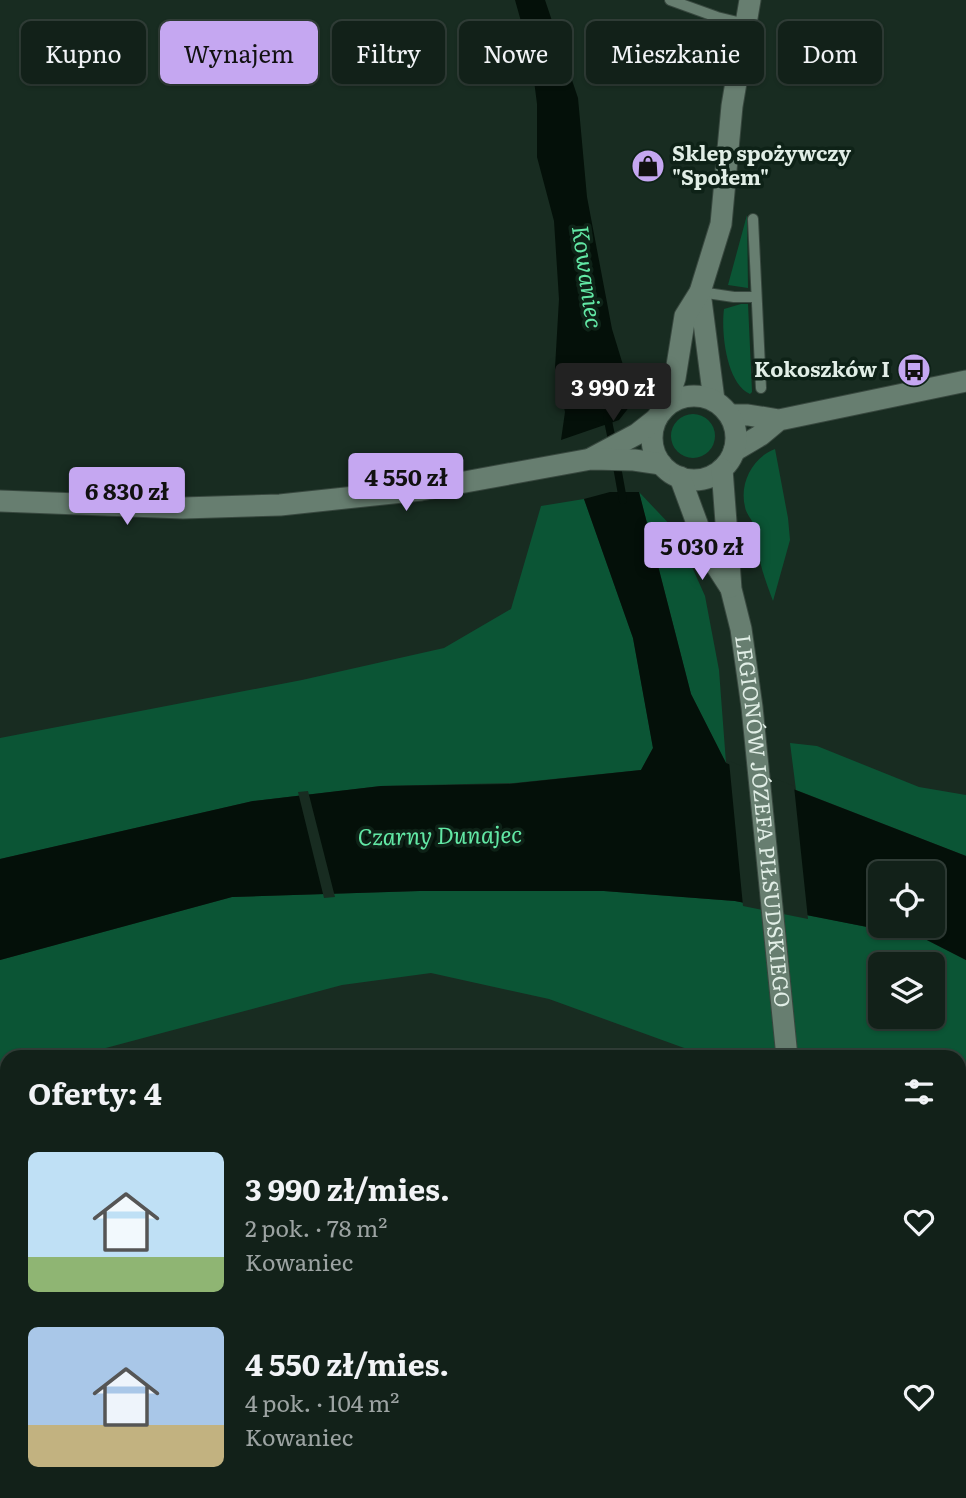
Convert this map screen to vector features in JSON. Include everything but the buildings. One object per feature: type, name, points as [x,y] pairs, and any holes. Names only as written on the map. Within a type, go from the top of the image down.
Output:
[{"type":"street","points":[[746,21],[750,0]]},
{"type":"street","points":[[661,464],[652,442],[675,378],[685,316],[700,292],[721,224],[736,84]]},
{"type":"street","points":[[700,292],[714,400]]},
{"type":"street","points":[[730,415],[779,420],[966,381]]},
{"type":"street","points":[[591,459],[637,434],[685,397],[700,396],[714,400],[730,415],[736,433],[728,460]]},
{"type":"street","points":[[0,501],[183,508],[280,505],[410,492],[591,459],[661,464],[680,477],[702,479],[779,420]]},
{"type":"street","name":"LEGIONÓW JÓZEFA PIŁSUDSKIEGO","points":[[728,460],[731,589],[741,629],[752,706],[786,1050]]},
{"type":"street","name":"LEGIONÓW JÓZEFA PIŁSUDSKIEGO","points":[[680,477],[708,553],[731,589]]},
{"type":"lane","points":[[670,0],[734,21]]},
{"type":"lane","points":[[753,219],[761,388]]},
{"type":"lane","points":[[700,292],[755,297]]},
{"type":"green space","points":[[747,215],[748,288],[728,285]]},
{"type":"green space","points":[[748,304],[750,394],[735,379],[730,368],[723,330],[724,309]]},
{"type":"green space","points":[[693,414],[709,420],[715,436],[709,452],[693,458],[677,452],[671,436],[677,420]]},
{"type":"green space","points":[[775,449],[790,540],[773,601],[762,569],[754,526],[746,510],[744,489],[754,465]]},
{"type":"green space","points":[[639,492],[676,531],[705,596],[719,670],[726,763],[691,694]]},
{"type":"green space","points":[[584,499],[633,638],[653,748],[641,770],[514,783],[381,786],[253,801],[0,859],[0,738],[302,680],[444,648],[511,609],[541,506]]},
{"type":"green space","points":[[790,743],[817,746],[919,787],[966,795],[966,856],[796,790]]},
{"type":"green space","points":[[419,891],[604,891],[735,901],[868,927],[868,938],[923,938],[966,960],[966,1050],[690,1050],[549,999],[431,973],[342,985],[98,1050],[0,1050],[0,960],[232,897]]},
{"type":"water","points":[[515,0],[545,0],[552,21],[521,21]]},
{"type":"water","points":[[572,80],[578,98],[587,197],[612,329],[634,401],[619,420],[561,440],[565,412],[555,368],[559,299],[554,221],[537,157],[534,84],[572,84]]},
{"type":"water","name":"Czarny Dunajec","points":[[610,492],[639,492],[691,694],[726,763],[966,856],[966,960],[923,938],[945,938],[945,861],[868,861],[868,927],[735,901],[604,891],[419,891],[232,897],[0,960],[0,859],[253,801],[381,786],[509,784],[641,770],[653,748],[633,638],[584,499]]},
{"type":"pier","points":[[729,761],[794,786],[808,919],[743,906]]},
{"type":"pier","points":[[308,791],[335,897],[324,898],[298,792]]},
{"type":"waterway","name":"Kowaniec","points":[[607,416],[613,445]]},
{"type":"waterway","name":"Kowaniec","points":[[616,461],[623,500]]},
{"type":"place","name":"Sklep spożywczy \"Społem\"","points":[[648,166]]},
{"type":"place","name":"Kokoszków I","points":[[914,370]]}]
